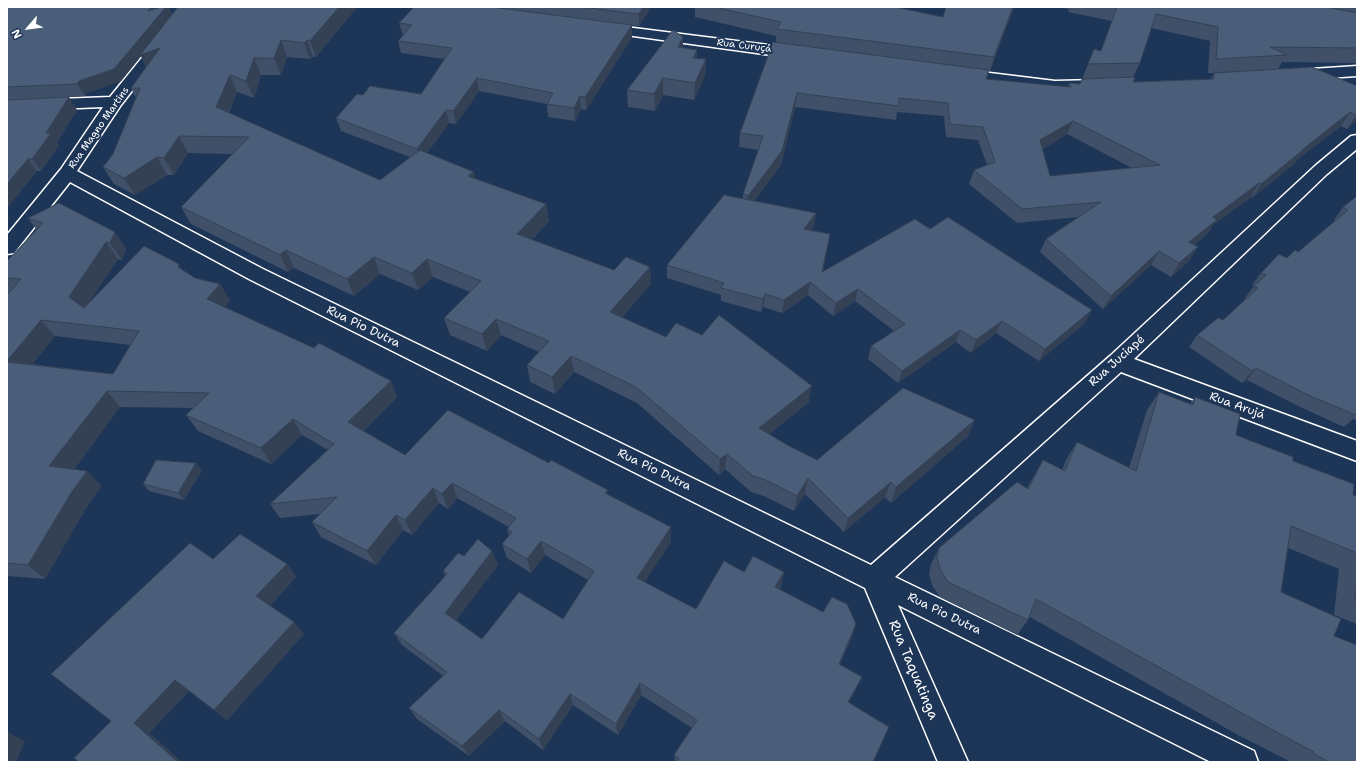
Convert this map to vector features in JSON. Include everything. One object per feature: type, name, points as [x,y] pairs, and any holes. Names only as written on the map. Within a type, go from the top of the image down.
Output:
[{"type":"street","name":"Rua Magno Martins","points":[[7,248],[67,173],[115,102],[190,7]]},
{"type":"street","name":"Rua Curuçá","points":[[591,26],[817,56]]},
{"type":"street","points":[[1286,75],[1357,71]]},
{"type":"street","points":[[940,72],[1055,86],[1112,85]]},
{"type":"street","points":[[7,106],[115,102]]},
{"type":"street","name":"Rua Juciapé","points":[[874,579],[1118,362],[1321,170],[1357,140]]},
{"type":"street","name":"Rua Pio Dutra","points":[[67,173],[256,274],[1243,762]]},
{"type":"street","name":"Rua Arujá","points":[[1118,362],[1357,451]]},
{"type":"street","name":"Rua Taquatinga","points":[[874,579],[953,762]]},
{"type":"building","points":[[7,7],[151,7],[148,11],[166,7],[114,69],[79,81],[77,84],[7,87]]},
{"type":"building","points":[[178,7],[339,7],[310,41],[307,40],[304,43],[281,40],[274,58],[254,58],[246,81],[230,75],[216,107],[380,180],[420,150],[474,172],[468,176],[546,204],[517,234],[614,270],[626,257],[650,267],[610,312],[666,337],[676,323],[702,335],[719,315],[812,386],[759,428],[789,446],[817,460],[903,388],[975,420],[896,487],[891,482],[848,518],[808,478],[797,496],[766,480],[753,476],[727,454],[720,459],[636,387],[571,356],[552,377],[527,365],[549,341],[496,319],[482,334],[444,318],[481,281],[427,259],[412,273],[374,257],[347,279],[286,250],[280,255],[181,207],[249,137],[179,136],[164,158],[157,157],[124,178],[103,167],[113,154],[140,88],[131,88],[160,48],[140,55]]},
{"type":"building","points":[[414,7],[491,7],[632,25],[585,97],[580,96],[574,108],[547,104],[553,93],[477,78],[453,111],[446,110],[417,149],[336,118],[357,94],[363,95],[370,86],[421,94],[452,48],[398,41],[412,25],[399,23]]},
{"type":"building","points":[[581,7],[643,7],[639,14]]},
{"type":"building","points":[[714,7],[895,7],[943,17],[946,7],[1013,7],[994,57],[777,29],[781,22]]},
{"type":"building","points":[[1117,7],[1326,7],[1357,13],[1357,48],[1270,47],[1287,55],[1216,59],[1218,27],[1156,14],[1140,63],[1088,64],[1094,49],[1101,51]]},
{"type":"building","points":[[673,30],[683,37],[678,47],[697,50],[693,58],[706,59],[695,83],[663,78],[654,94],[627,90]]},
{"type":"building","points":[[773,42],[989,70],[986,79],[1071,87],[1069,83],[1080,84],[1082,79],[1135,77],[1133,82],[1214,79],[1214,73],[1312,67],[1357,86],[1356,115],[1350,112],[1261,184],[1259,183],[1213,217],[1217,220],[1189,242],[1198,247],[1179,263],[1159,251],[1111,296],[1046,239],[1101,202],[1022,209],[974,170],[995,162],[983,127],[950,124],[948,103],[899,98],[899,106],[797,93],[782,151],[748,196],[743,194],[763,136],[740,133]],"holes":[[[1073,121],[1160,165],[1050,176],[1040,140]]]},
{"type":"building","points":[[69,97],[46,133],[51,133],[32,159],[28,159],[7,184],[7,100]]},
{"type":"building","points":[[724,195],[816,213],[804,229],[830,234],[822,272],[915,219],[930,229],[948,217],[1092,310],[1045,349],[1002,321],[976,340],[960,330],[902,371],[871,346],[905,324],[858,289],[836,303],[810,282],[784,300],[765,294],[763,299],[721,288],[724,283],[667,265]]},
{"type":"building","points":[[1357,196],[1356,415],[1308,395],[1256,368],[1252,371],[1197,335],[1218,318],[1223,320],[1258,288],[1254,286],[1266,275],[1261,273],[1279,254],[1287,258],[1295,250],[1298,252],[1348,210],[1343,207]]},
{"type":"building","points":[[59,203],[115,232],[110,243],[106,242],[69,297],[84,308],[144,246],[179,264],[178,267],[195,278],[220,284],[207,299],[314,348],[319,343],[391,381],[348,422],[405,455],[448,410],[549,463],[551,460],[608,490],[605,493],[671,527],[637,578],[696,609],[724,561],[744,572],[753,556],[784,572],[775,587],[823,612],[832,597],[847,604],[856,624],[839,664],[862,677],[848,702],[889,727],[873,762],[677,762],[679,758],[674,755],[697,720],[640,683],[616,724],[570,694],[539,739],[499,710],[462,746],[409,708],[447,672],[394,633],[447,574],[443,571],[458,553],[464,556],[478,539],[492,551],[445,613],[482,639],[519,592],[563,619],[594,571],[541,541],[527,559],[502,544],[512,532],[507,529],[516,518],[452,483],[442,494],[433,488],[405,520],[396,515],[367,551],[312,522],[337,497],[270,504],[334,444],[293,419],[261,448],[186,415],[209,393],[107,391],[49,466],[87,471],[71,493],[28,565],[7,563],[7,362],[113,374],[139,331],[41,320],[7,361],[7,295],[21,279],[7,278],[7,261],[43,223],[28,218]]},
{"type":"building","points":[[1159,392],[1193,405],[1195,397],[1240,414],[1236,435],[1293,457],[1293,461],[1354,484],[1353,495],[1357,496],[1357,553],[1291,526],[1281,592],[1341,619],[1334,636],[1357,645],[1357,762],[1329,762],[1314,754],[1314,752],[1036,599],[1028,620],[948,582],[940,569],[937,558],[939,548],[1017,482],[1028,489],[1043,460],[1065,471],[1077,442],[1136,471]]},
{"type":"building","points":[[156,460],[196,463],[178,493],[143,484]]},
{"type":"building","points":[[240,534],[287,564],[256,596],[294,622],[214,710],[175,680],[134,723],[178,762],[79,762],[74,758],[111,721],[51,674],[190,543],[213,559]]},
{"type":"building","points":[[1357,579],[1357,600],[1355,600]]}]
